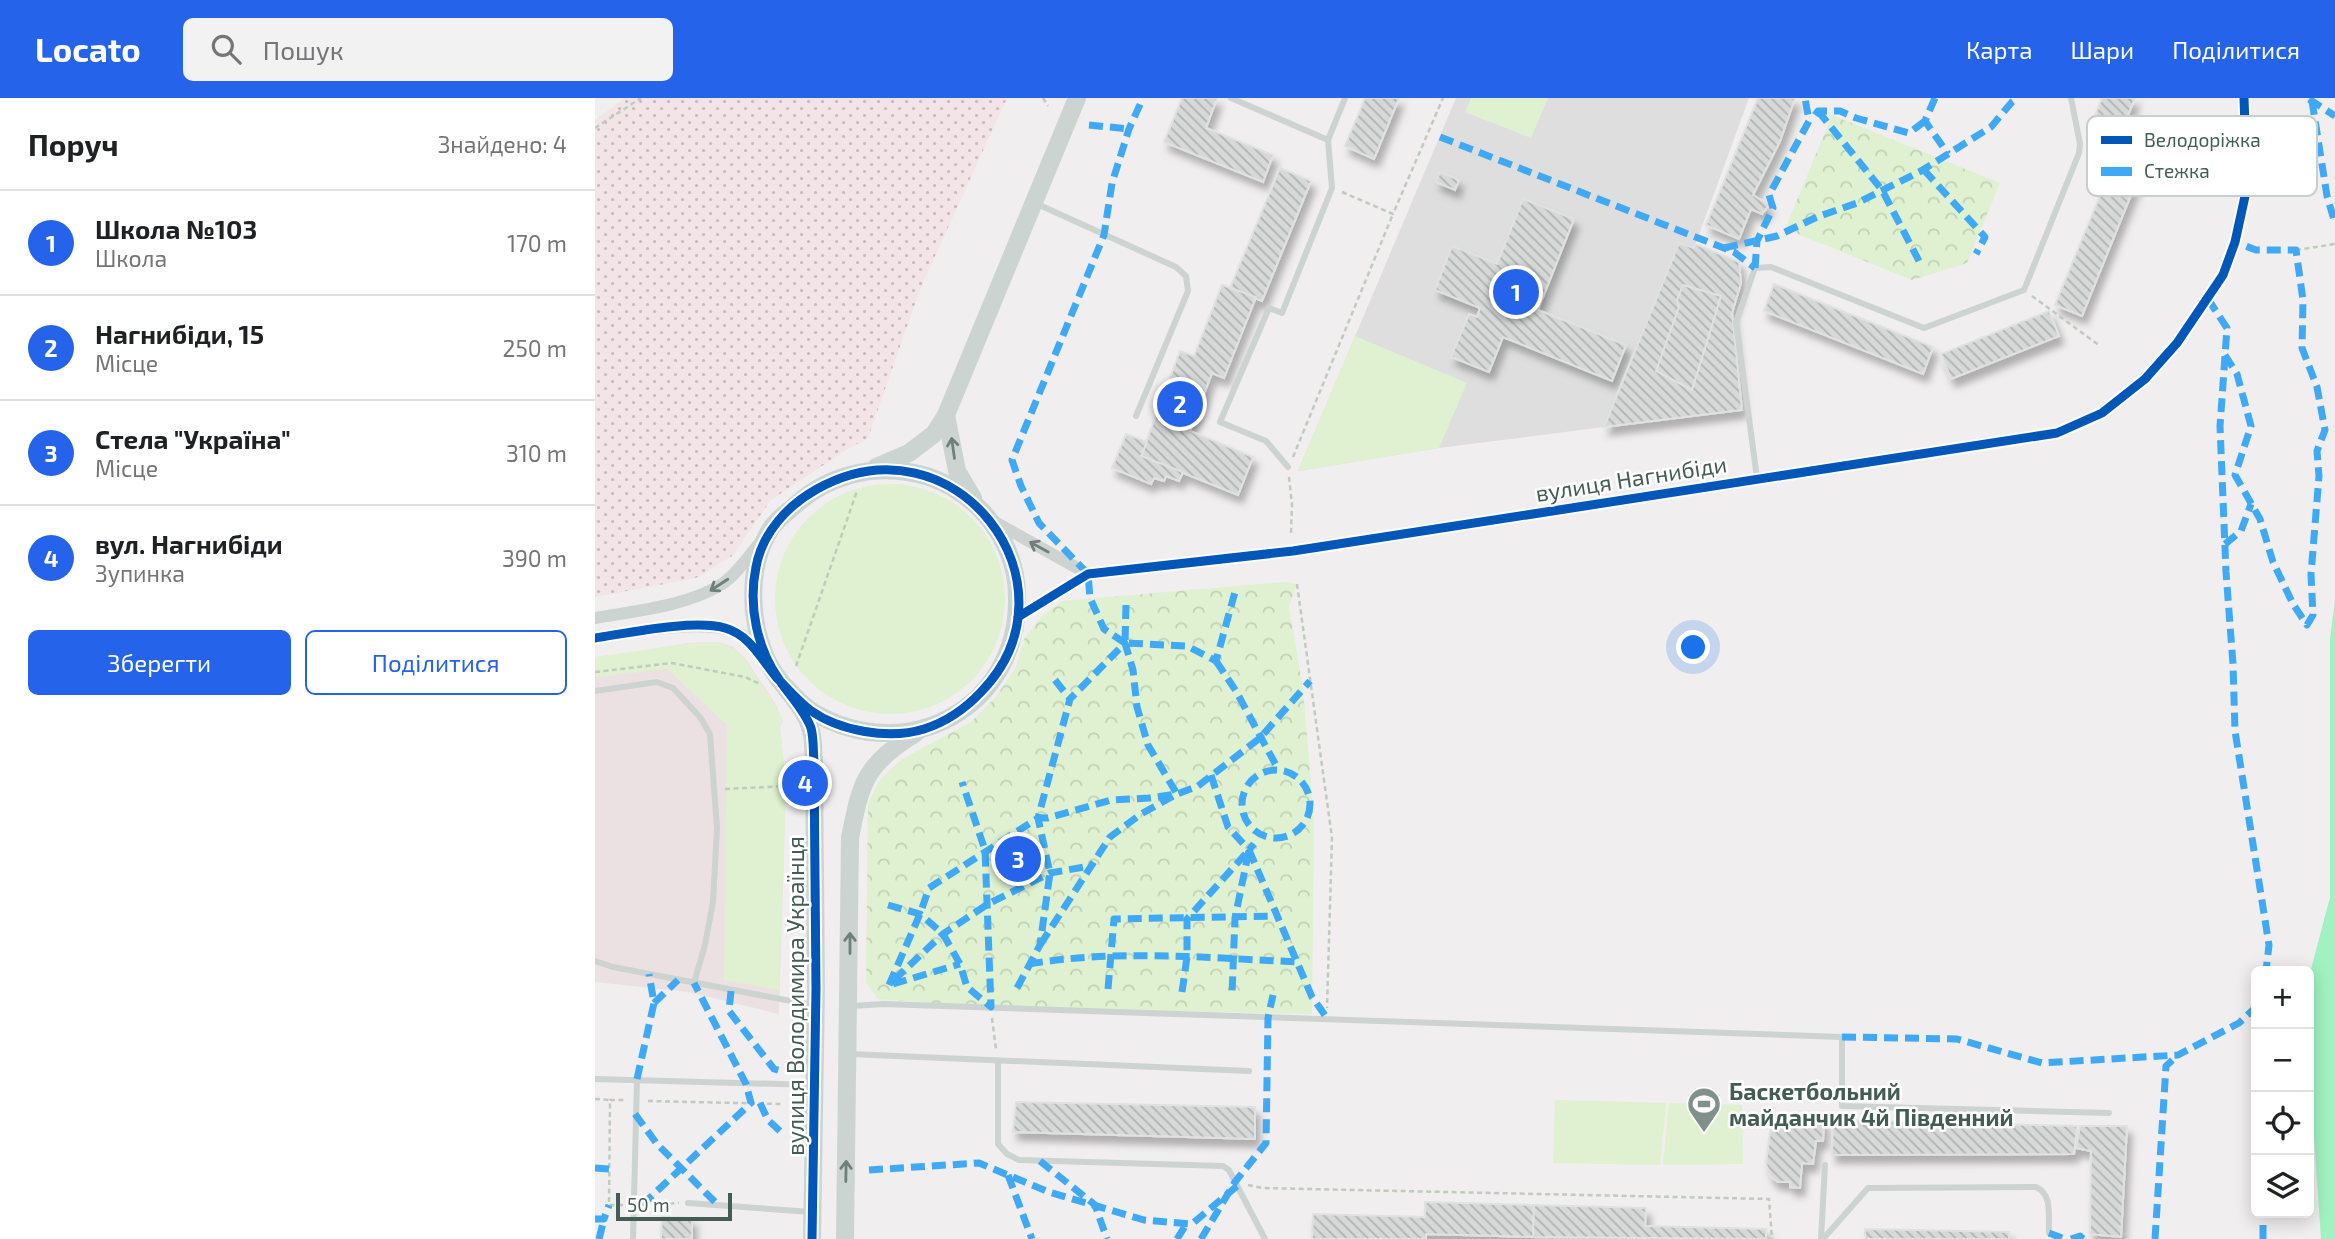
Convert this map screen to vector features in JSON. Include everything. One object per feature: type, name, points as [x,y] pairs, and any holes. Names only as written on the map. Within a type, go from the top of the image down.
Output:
[{"type":"street","name":"вулиця Володимира Українця","points":[[812,1239],[816,1006],[814,762],[811,730],[801,710],[769,681],[754,614],[756,566],[766,537],[775,524],[809,493],[834,479],[909,453],[935,434],[946,415],[1077,98]]},
{"type":"street","name":"вулиця Нагнибіди","points":[[2244,98],[2245,116]]},
{"type":"street","name":"вулиця Нагнибіди","points":[[1018,617],[1088,574],[1293,551],[2057,433],[2102,413],[2145,379],[2177,343],[2224,275],[2235,242],[2245,196]]},
{"type":"street","name":"вулиця Володимира Українця","points":[[845,1239],[850,838],[857,802],[869,772],[891,749],[969,705],[993,680],[1010,650],[1018,617],[1017,582],[1008,549],[957,471],[946,415]]},
{"type":"street","name":"вулиця Володимира Українця","points":[[866,470],[890,469],[919,473],[946,483],[970,499],[990,520]]},
{"type":"street","points":[[990,520],[1088,574]]},
{"type":"street","points":[[595,618],[682,601],[705,593],[723,584],[766,537]]},
{"type":"street","points":[[595,638],[657,629],[724,627],[745,637],[769,681]]},
{"type":"street","name":"вулиця Володимира Українця","points":[[769,681],[832,722],[865,732],[922,730]]},
{"type":"lane","points":[[1288,467],[1266,441],[1220,422],[1269,308],[1282,313],[1332,188],[1328,140],[1345,98]]},
{"type":"lane","points":[[1757,478],[1736,322],[1755,268],[1771,267],[1924,328],[2024,290],[2079,153],[2080,144],[2071,98]]},
{"type":"lane","points":[[1236,99],[1328,140]]},
{"type":"lane","points":[[1033,202],[1176,267],[1186,276],[1188,291],[1136,416]]},
{"type":"lane","points":[[595,691],[657,682],[673,688],[700,717],[711,734],[717,828],[713,902],[694,984]]},
{"type":"lane","points":[[595,961],[694,984],[816,1006]]},
{"type":"lane","points":[[849,1007],[884,1004],[991,1007],[1842,1037],[1842,1106],[2109,1113]]},
{"type":"lane","points":[[848,1054],[1249,1071]]},
{"type":"lane","points":[[998,1062],[998,1144],[1007,1154],[1019,1160],[1223,1166],[1229,1170],[1265,1239]]},
{"type":"lane","points":[[595,1079],[815,1084]]},
{"type":"lane","points":[[633,1239],[637,1079]]},
{"type":"lane","points":[[1822,1239],[1825,1165]]},
{"type":"lane","points":[[1822,1239],[1868,1188],[2036,1188],[2044,1191],[2047,1197],[2049,1233]]},
{"type":"lane","points":[[688,1203],[813,1213]]},
{"type":"path","points":[[595,128],[641,98]]},
{"type":"path","points":[[1043,98],[1048,106]]},
{"type":"path","points":[[1291,533],[1292,505],[1288,467],[1443,98]]},
{"type":"path","points":[[1332,188],[1393,214]]},
{"type":"path","points":[[2296,250],[2335,244]]},
{"type":"path","points":[[2024,290],[2100,346]]},
{"type":"path","points":[[796,666],[858,488]]},
{"type":"path","points":[[1297,584],[1332,838],[1327,1018]]},
{"type":"path","points":[[595,672],[672,663],[769,681]]},
{"type":"path","points":[[715,789],[789,786]]},
{"type":"path","points":[[991,1007],[998,1062]]},
{"type":"path","points":[[595,1099],[781,1104]]},
{"type":"path","points":[[610,1100],[609,1205],[688,1203]]},
{"type":"path","points":[[1235,1182],[1262,1188],[1769,1199],[1772,1239]]},
{"type":"shaded area","points":[[1456,98],[1749,98],[1694,248],[1679,243],[1604,427],[1439,448],[1298,471]]},
{"type":"shaded area","points":[[2335,600],[2335,1239],[2321,1239],[2314,1138],[2314,966],[2312,966],[2330,897],[2330,639]]},
{"type":"shaded area","points":[[719,642],[733,647],[745,658],[776,705],[783,721],[780,727],[786,787],[779,1014],[688,992],[595,982],[595,657],[687,643]]},
{"type":"green space","points":[[1471,98],[1548,98],[1531,138],[1465,112]]},
{"type":"green space","points":[[1832,115],[2000,183],[1967,263],[1912,280],[1785,229]]},
{"type":"green space","points":[[1355,336],[1467,383],[1439,448],[1298,471]]},
{"type":"green space","points":[[879,484],[901,484],[934,492],[972,517],[997,555],[1003,576],[1003,622],[997,643],[972,681],[934,706],[901,714],[879,714],[846,706],[808,681],[783,643],[775,610],[775,588],[783,555],[808,517],[846,492]]},
{"type":"green space","points":[[1284,582],[1297,584],[1289,607],[1303,689],[1314,819],[1312,1014],[991,1007],[878,999],[866,982],[868,804],[879,781],[902,759],[971,722],[996,697],[1016,667],[1024,639],[1041,617],[1062,601]]},
{"type":"green space","points":[[719,642],[735,650],[745,660],[783,721],[780,727],[786,787],[779,990],[724,980],[727,725],[667,669],[595,677],[595,657]]},
{"type":"green space","points":[[1555,1100],[1666,1103],[1660,1165],[1553,1163]]},
{"type":"green space","name":"Баскетбольний майданчик 4й Південний","points":[[1669,1103],[1742,1105],[1743,1164],[1663,1165]]},
{"type":"sand","points":[[625,98],[1007,98],[920,289],[868,438],[771,500],[732,556],[696,578],[595,597],[595,120]]},
{"type":"building","points":[[1182,98],[1217,98],[1206,128],[1273,155],[1263,182],[1164,142]]},
{"type":"building","points":[[1365,98],[1399,98],[1374,159],[1345,146]]},
{"type":"building","points":[[1758,98],[1795,98],[1780,141],[1753,195],[1769,205],[1762,214],[1751,209],[1739,239],[1706,225]]},
{"type":"building","points":[[2102,98],[2135,98],[2128,116],[2095,116]]},
{"type":"building","points":[[1280,168],[1311,181],[1262,301],[1230,288]]},
{"type":"building","points":[[1440,172],[1459,180],[1455,190],[1436,182]]},
{"type":"building","points":[[2100,196],[2131,196],[2082,316],[2055,305]]},
{"type":"building","points":[[1523,199],[1574,219],[1538,310],[1626,345],[1612,381],[1503,337],[1489,372],[1451,357],[1469,314],[1477,317],[1480,308],[1435,290],[1452,246],[1497,264]]},
{"type":"building","points":[[1679,243],[1694,248],[1695,244],[1739,262],[1741,283],[1732,313],[1742,410],[1604,427]]},
{"type":"building","points":[[1774,284],[1933,347],[1923,374],[1764,311]]},
{"type":"building","points":[[1222,285],[1256,297],[1224,378],[1212,373],[1190,431],[1253,457],[1238,495],[1141,456],[1180,351],[1194,356]]},
{"type":"building","points":[[1683,285],[1721,296],[1692,390],[1656,371],[1679,307],[1677,300]]},
{"type":"building","points":[[2049,311],[2059,336],[1951,379],[1941,354]]},
{"type":"building","points":[[1126,434],[1147,442],[1141,456],[1183,472],[1179,481],[1166,476],[1164,481],[1154,478],[1151,484],[1112,468]]},
{"type":"building","points":[[1016,1102],[1255,1107],[1255,1139],[1013,1132]]},
{"type":"building","points":[[1775,1117],[1824,1120],[1823,1141],[1816,1141],[1813,1164],[1802,1163],[1800,1188],[1790,1187],[1790,1182],[1778,1182],[1771,1177],[1766,1164]]},
{"type":"building","points":[[1833,1120],[2077,1126],[2074,1154],[1832,1155]]},
{"type":"building","points":[[2080,1126],[2127,1126],[2121,1237],[2090,1234],[2091,1151],[2076,1148]]},
{"type":"building","points":[[1425,1202],[1534,1205],[1533,1237],[1426,1234],[1426,1239],[1312,1239],[1313,1214],[1425,1217]]},
{"type":"building","points":[[1534,1205],[1646,1208],[1645,1226],[1766,1229],[1766,1239],[1533,1237]]},
{"type":"building","points":[[662,1217],[692,1218],[692,1239],[661,1239]]},
{"type":"building","points":[[1865,1229],[2009,1232],[2009,1239],[1865,1239]]},
{"type":"marked path","points":[[1125,643],[1104,629],[1090,598],[1088,574],[1039,523],[1012,460],[1104,235],[1112,183],[1129,129],[1143,98]]},
{"type":"marked path","points":[[1755,268],[1757,241],[1773,208],[1769,195],[1809,121],[1805,98]]},
{"type":"marked path","points":[[1935,98],[1925,121],[1948,154]]},
{"type":"marked path","points":[[1724,248],[1777,236],[1817,217],[1857,203],[1921,171],[1991,127],[2018,98]]},
{"type":"marked path","points":[[2309,99],[2335,116]]},
{"type":"marked path","points":[[2312,101],[2314,116]]},
{"type":"marked path","points":[[1818,111],[1882,190],[1919,261]]},
{"type":"marked path","points":[[1815,115],[1818,111],[1840,111],[1909,133],[1925,121]]},
{"type":"marked path","points":[[1089,125],[1129,129]]},
{"type":"marked path","points":[[2317,133],[2327,196],[2335,223]]},
{"type":"marked path","points":[[1440,137],[1734,252],[1755,268]]},
{"type":"marked path","points":[[1924,170],[1985,237],[1976,254]]},
{"type":"marked path","points":[[2225,355],[2237,374],[2251,426],[2235,475],[2260,519],[2273,562],[2293,604],[2307,625],[2313,615],[2311,574],[2319,476],[2317,451],[2325,430],[2317,387],[2302,348],[2303,300],[2296,250],[2256,250],[2235,242]]},
{"type":"marked path","points":[[2208,299],[2227,328],[2220,426],[2235,731],[2269,945],[2267,966]]},
{"type":"marked path","points":[[2225,544],[2241,531],[2251,504]]},
{"type":"marked path","points":[[1126,605],[1125,643],[1187,646],[1216,661],[1235,592]]},
{"type":"marked path","points":[[1017,988],[1040,945],[1050,873],[1038,818],[1070,699],[1125,643],[1133,670],[1137,707],[1148,745],[1177,794],[1141,814],[1110,837],[1040,945]]},
{"type":"marked path","points":[[1216,661],[1236,691],[1278,769]]},
{"type":"marked path","points":[[1055,680],[1070,699]]},
{"type":"marked path","points":[[889,985],[929,888],[1038,818],[1048,818],[1111,800],[1177,794],[1198,786],[1260,738],[1310,681]]},
{"type":"marked path","points":[[1283,770],[1304,785],[1310,797],[1310,804],[1308,817],[1300,828],[1283,838],[1269,838],[1252,828],[1244,817],[1242,797],[1252,780],[1263,772],[1283,770]]},
{"type":"marked path","points":[[1211,775],[1228,827],[1249,850],[1254,844]]},
{"type":"marked path","points":[[888,905],[920,914],[943,934],[960,964],[967,987],[991,1007],[985,850],[962,782]]},
{"type":"marked path","points":[[1249,850],[1312,997],[1327,1018]]},
{"type":"marked path","points":[[1182,992],[1187,957],[1187,919],[1249,850],[1235,918],[1232,994]]},
{"type":"marked path","points":[[894,980],[943,934],[988,904],[1050,873],[1090,866]]},
{"type":"marked path","points":[[1108,989],[1114,919],[1278,916]]},
{"type":"marked path","points":[[1029,964],[1062,959],[1130,956],[1299,962]]},
{"type":"marked path","points":[[893,984],[960,964]]},
{"type":"marked path","points":[[637,1079],[654,1003],[649,974]]},
{"type":"marked path","points":[[654,1003],[678,980]]},
{"type":"marked path","points":[[642,1205],[751,1103],[746,1084],[694,983]]},
{"type":"marked path","points":[[731,991],[729,1011],[774,1069],[781,1071]]},
{"type":"marked path","points":[[1201,1239],[1235,1182],[1266,1143],[1268,1018],[1273,995]]},
{"type":"marked path","points":[[1842,1037],[1957,1039],[2042,1063],[2178,1055],[2239,1023],[2251,1012]]},
{"type":"marked path","points":[[2155,1239],[2166,1066],[2178,1055]]},
{"type":"marked path","points":[[760,1103],[768,1120],[782,1133]]},
{"type":"marked path","points":[[635,1114],[657,1144],[719,1206]]},
{"type":"marked path","points":[[1040,1161],[1095,1205],[1107,1239]]},
{"type":"marked path","points":[[869,1170],[979,1163],[1049,1192],[1144,1220],[1192,1224],[1237,1186]]},
{"type":"marked path","points":[[595,1168],[609,1169]]},
{"type":"marked path","points":[[1008,1175],[1032,1239]]},
{"type":"marked path","points":[[595,1219],[604,1219],[609,1205]]},
{"type":"marked path","points":[[2263,1218],[2263,1239]]},
{"type":"marked path","points":[[599,1239],[604,1219]]},
{"type":"marked path","points":[[1177,1239],[1187,1223]]},
{"type":"marked path","points":[[2049,1233],[2065,1239]]},
{"type":"marked path","points":[[2071,1239],[2080,1236],[2083,1239]]},
{"type":"cycle path","points":[[2244,98],[2245,116]]},
{"type":"cycle path","points":[[1018,617],[1088,574],[1293,551],[2057,433],[2102,413],[2145,379],[2177,343],[2223,275],[2235,242],[2245,196]]},
{"type":"cycle path","points":[[595,638],[679,626],[725,628],[734,631],[748,642],[777,678],[781,682],[793,694],[810,710],[822,717],[865,732],[910,732],[940,723],[969,704],[981,692],[1010,649],[1019,604],[1011,560],[990,521],[957,491],[915,473],[868,471],[817,489],[796,503],[770,532],[759,555],[753,597],[760,641],[772,669],[780,681],[784,687],[801,710],[808,722],[813,741],[816,988],[812,1239]]},
{"type":"place","name":"Школа №103","points":[[1516,292]]},
{"type":"place","name":"Нагнибіди, 15","points":[[1180,404]]},
{"type":"place","name":"вул. Нагнибіди","points":[[805,783]]},
{"type":"place","name":"Стела \"Україна\"","points":[[1018,859]]},
{"type":"place","name":"Баскетбольний майданчик 4й Південний","points":[[1704,1134]]}]
